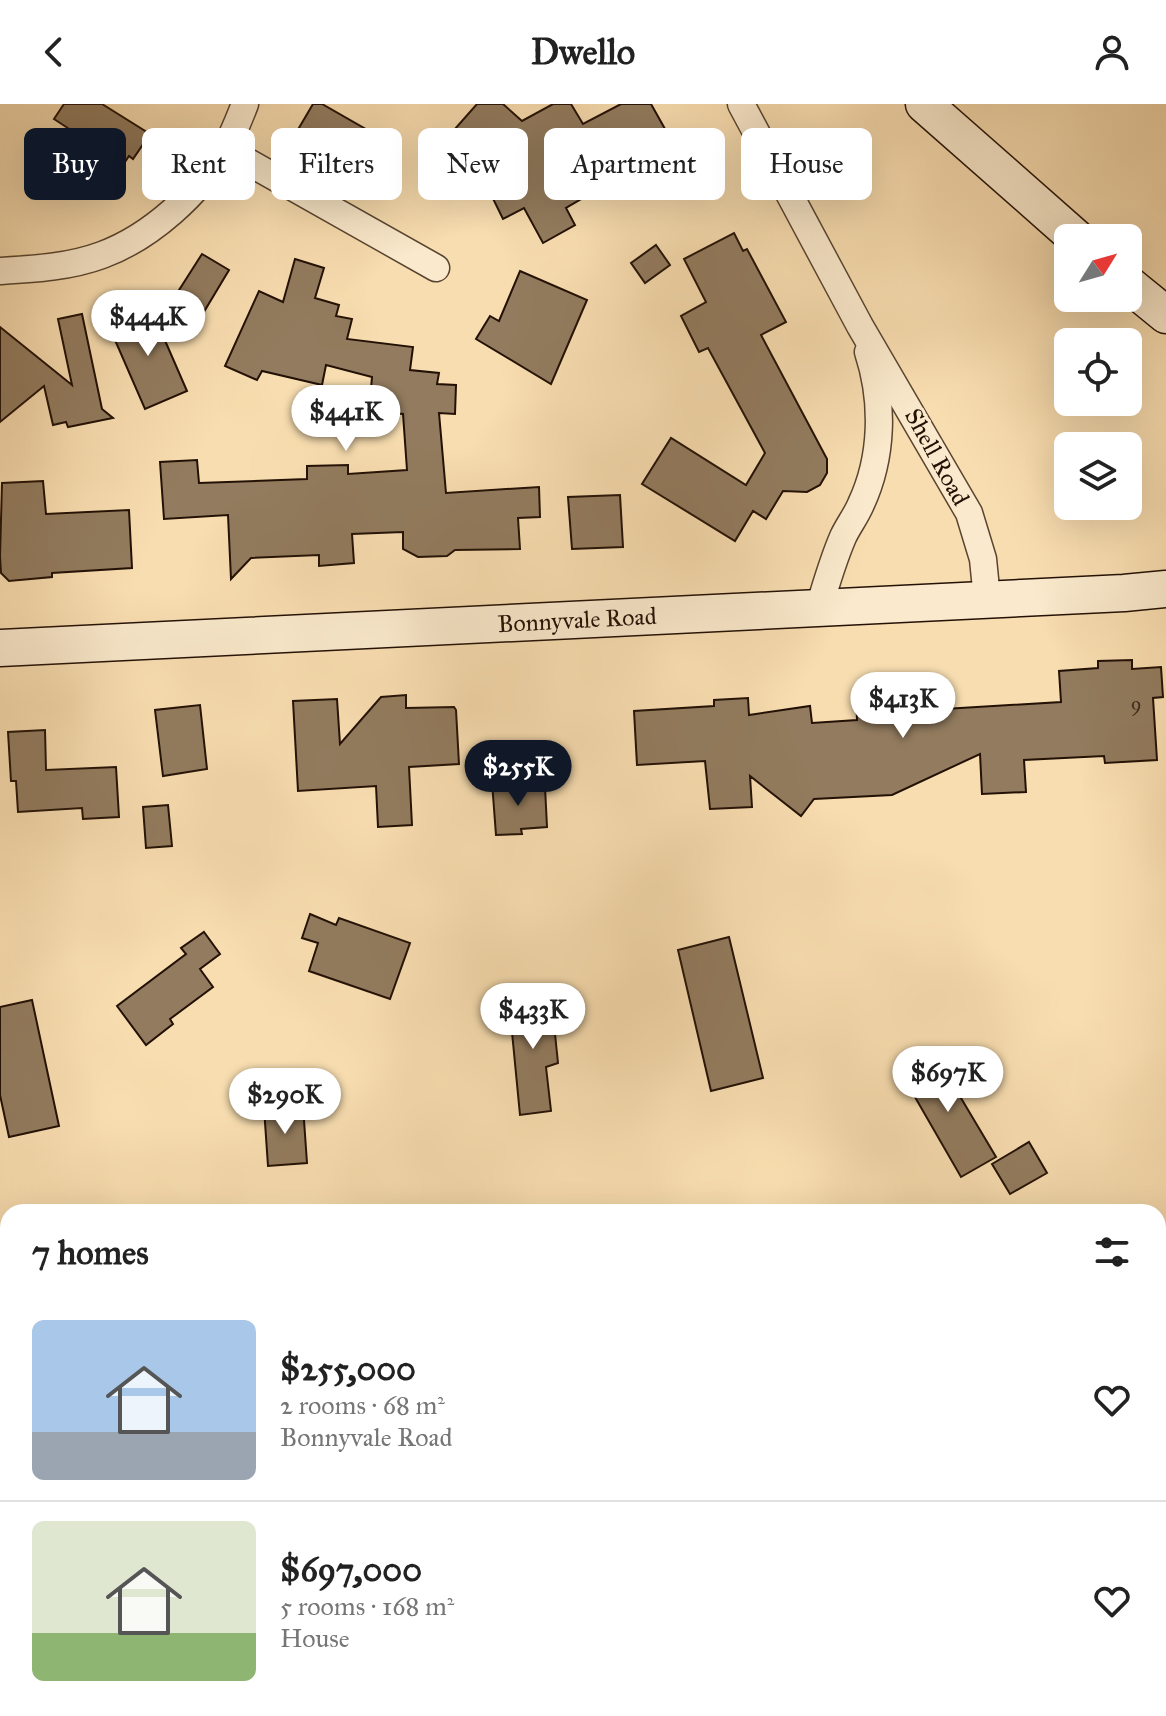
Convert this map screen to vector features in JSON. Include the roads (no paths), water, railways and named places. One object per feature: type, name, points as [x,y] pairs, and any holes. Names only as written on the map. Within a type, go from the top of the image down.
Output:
[{"type":"street","points":[[234,128],[245,104]]},
{"type":"street","name":"Shell Road","points":[[741,104],[860,326],[969,513],[983,559],[987,599]]},
{"type":"street","points":[[924,104],[1060,224]]},
{"type":"street","points":[[255,166],[436,268]]},
{"type":"street","points":[[0,271],[53,268],[103,255],[149,230],[184,200]]},
{"type":"street","points":[[1142,295],[1166,315]]},
{"type":"street","name":"Shell Road","points":[[819,608],[839,549],[873,473],[877,449],[878,399],[860,326]]},
{"type":"street","name":"Bonnyvale Road","points":[[0,648],[1162,588]]}]
